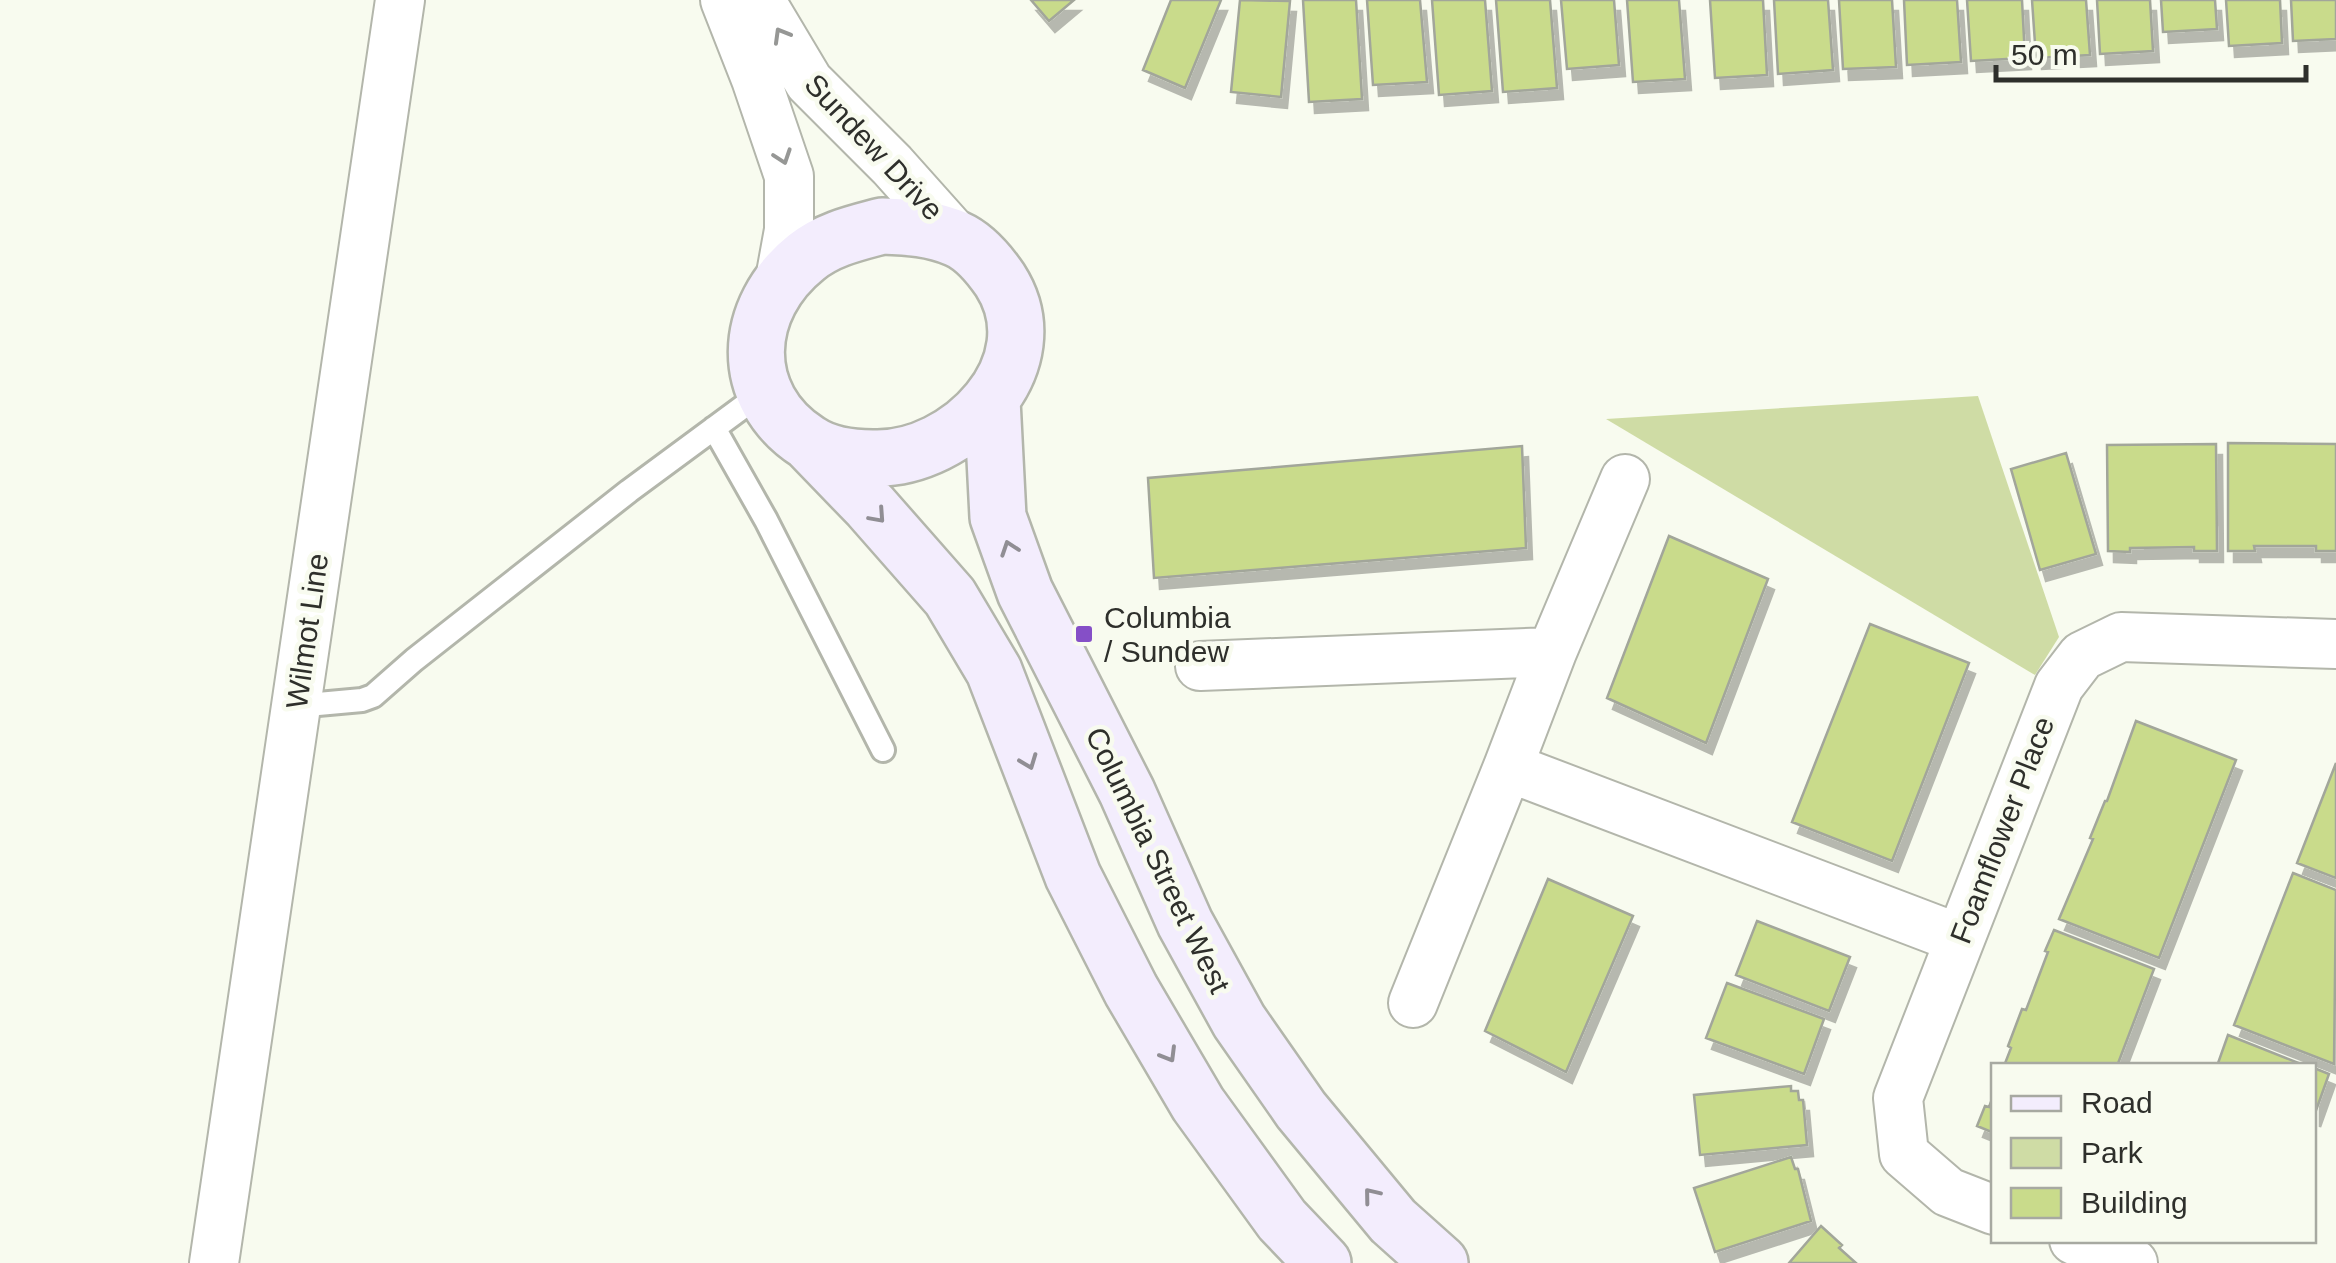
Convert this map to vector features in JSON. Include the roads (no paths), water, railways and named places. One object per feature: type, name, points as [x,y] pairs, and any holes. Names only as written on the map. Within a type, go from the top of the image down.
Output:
[{"type":"main road","points":[[811,445],[848,458],[888,459],[928,449],[964,428],[992,400],[1010,365],[1016,328],[1008,293],[988,263],[960,240],[922,228],[882,226],[842,236],[806,256],[779,285],[761,320],[755,356],[763,392],[782,422],[811,445],[870,506],[950,596],[994,671],[1072,876],[1130,990],[1208,1118],[1282,1220],[1324,1263]]},
{"type":"main road","name":"Columbia Street West","points":[[992,400],[998,517],[1025,592],[1126,792],[1184,923],[1239,1021],[1301,1110],[1393,1222],[1440,1263]]},
{"type":"street","name":"Wilmot Line","points":[[214,1263],[400,0]]},
{"type":"street","name":"Sundew Drive","points":[[725,0],[789,176],[788,230],[779,285]]},
{"type":"street","name":"Sundew Drive","points":[[760,0],[809,82],[960,240]]},
{"type":"street","points":[[1413,1003],[1625,479]]},
{"type":"street","name":"Foamflower Place","points":[[1991,1209],[1948,1192],[1904,1154],[1898,1098],[2059,686],[2082,656],[2121,637],[2336,644]]},
{"type":"street","points":[[1200,666],[1552,652]]},
{"type":"street","points":[[1508,767],[1960,940]]},
{"type":"street","points":[[2082,1243],[2133,1263]]},
{"type":"lane","points":[[296,706],[372,696],[628,491],[763,392]]},
{"type":"lane","points":[[714,428],[766,520],[883,750]]},
{"type":"place","name":"Columbia / Sundew","points":[[1084,634]]}]
